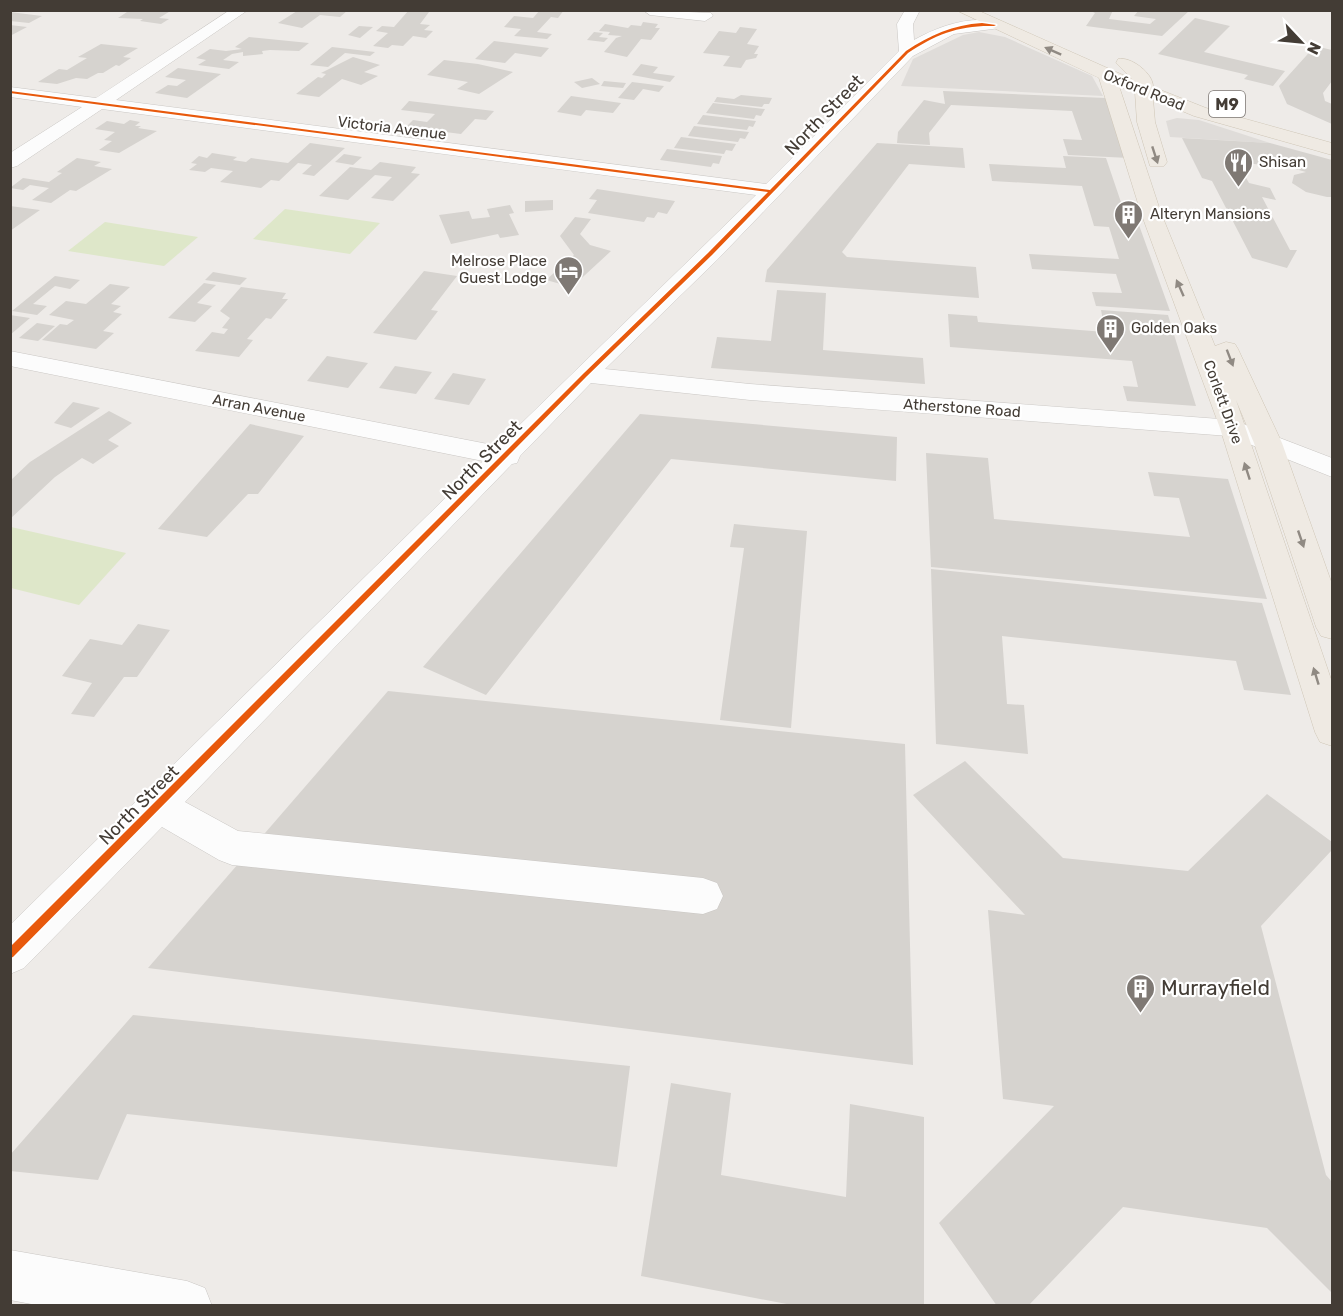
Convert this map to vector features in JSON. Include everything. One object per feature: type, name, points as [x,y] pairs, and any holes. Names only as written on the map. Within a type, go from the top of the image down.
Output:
[{"type":"main road","name":"Oxford Road","points":[[963,10],[1070,40]]},
{"type":"main road","name":"Oxford Road","points":[[998,18],[1202,103],[1332,149]]},
{"type":"main road","name":"Corlett Drive","points":[[1115,65],[1150,213],[1188,305],[1233,428],[1332,732]]},
{"type":"main road","name":"Corlett Drive","points":[[1154,84],[1144,119],[1179,230],[1235,371],[1268,443],[1332,627]]},
{"type":"main road","name":"Oxford Road","points":[[1202,103],[1332,140]]},
{"type":"main road","points":[[1144,119],[1162,111],[1202,103]]},
{"type":"street","points":[[10,162],[241,10]]},
{"type":"street","points":[[650,10],[705,16]]},
{"type":"street","name":"North Street","points":[[10,954],[770,191],[908,29],[945,31],[998,18]]},
{"type":"street","points":[[908,29],[945,31]]},
{"type":"street","name":"Victoria Avenue","points":[[10,92],[770,191]]},
{"type":"street","name":"Arran Avenue","points":[[10,358],[507,456]]},
{"type":"street","name":"Atherstone Road","points":[[585,375],[750,392],[1233,428],[1332,468]]},
{"type":"street","points":[[159,806],[232,848],[704,896]]},
{"type":"street","points":[[10,1275],[187,1305]]},
{"type":"green space","points":[[285,209],[380,223],[350,254],[253,239]]},
{"type":"green space","points":[[105,222],[198,237],[164,266],[68,251]]},
{"type":"green space","points":[[11,527],[126,553],[79,605],[11,588]]},
{"type":"shaded area","points":[[979,32],[1005,37],[1092,76],[1103,96],[901,86],[913,59],[963,35]]},
{"type":"shaded area","points":[[1177,118],[1199,120],[1270,143],[1170,137],[1166,121]]},
{"type":"building","points":[[130,10],[172,10],[159,18],[169,19],[161,24],[140,21],[143,19],[118,18]]},
{"type":"building","points":[[348,10],[340,17],[320,15],[302,28],[278,23],[297,11]]},
{"type":"building","points":[[409,10],[429,12],[420,24],[430,25],[424,30],[433,31],[426,38],[413,36],[403,46],[392,45],[388,48],[373,46],[388,33],[376,31],[382,26],[394,27]]},
{"type":"building","points":[[540,10],[564,10],[558,18],[551,17],[537,32],[552,34],[547,39],[514,36],[521,29],[504,27],[514,16],[533,18]]},
{"type":"building","points":[[1089,10],[1113,10],[1109,19],[1150,24],[1156,19],[1134,16],[1139,10],[1190,10],[1162,36],[1086,26],[1095,13]]},
{"type":"building","points":[[10,12],[42,16],[29,23],[10,21]]},
{"type":"building","points":[[1195,18],[1230,26],[1204,52],[1285,71],[1273,86],[1244,79],[1248,75],[1158,54]]},
{"type":"building","points":[[643,22],[658,24],[655,28],[660,28],[651,40],[641,39],[627,57],[604,52],[616,38],[622,36],[608,35],[610,32],[599,31],[605,24],[628,28],[631,25],[641,26]]},
{"type":"building","points":[[10,25],[27,27],[10,36]]},
{"type":"building","points":[[359,26],[373,27],[360,38],[348,35]]},
{"type":"building","points":[[740,27],[757,29],[747,44],[759,46],[754,54],[758,54],[756,58],[746,60],[741,68],[723,66],[730,56],[703,53],[719,31],[736,33]]},
{"type":"building","points":[[594,32],[603,33],[599,37],[608,38],[604,42],[587,40]]},
{"type":"building","points":[[249,37],[309,43],[299,51],[270,50],[262,51],[263,54],[243,56],[243,52],[232,54],[223,60],[239,62],[229,69],[198,65],[206,60],[196,58],[210,49],[226,51],[242,49],[235,47]]},
{"type":"building","points":[[494,41],[549,48],[541,57],[515,53],[505,63],[475,59]]},
{"type":"building","points":[[101,44],[138,48],[123,57],[131,58],[119,66],[116,65],[87,79],[76,78],[57,84],[38,82],[59,69],[67,70],[87,58],[78,57]]},
{"type":"building","points":[[1315,46],[1332,50],[1332,81],[1323,93],[1325,101],[1332,104],[1332,124],[1287,104],[1279,86]]},
{"type":"building","points":[[332,47],[375,52],[370,56],[345,53],[328,67],[310,65]]},
{"type":"building","points":[[353,57],[380,65],[364,72],[378,76],[361,85],[342,79],[319,97],[296,94],[318,77],[322,78],[326,74],[321,73]]},
{"type":"building","points":[[444,60],[478,64],[513,72],[479,94],[457,89],[468,82],[427,75]]},
{"type":"building","points":[[641,64],[658,67],[653,73],[675,76],[670,82],[632,75]]},
{"type":"building","points":[[178,68],[221,74],[187,98],[155,93],[168,85],[177,86],[186,80],[165,77]]},
{"type":"building","points":[[592,78],[600,84],[582,88],[574,82]]},
{"type":"building","points":[[604,81],[626,83],[623,88],[601,86]]},
{"type":"building","points":[[632,82],[664,86],[659,92],[643,89],[634,100],[618,98]]},
{"type":"building","points":[[943,91],[1106,98],[1129,158],[1068,155],[1063,139],[1082,140],[1072,111],[951,105],[929,133],[930,145],[897,143],[898,132],[924,100],[945,104]]},
{"type":"building","points":[[741,95],[772,98],[769,104],[764,104],[762,107],[714,102],[717,97],[734,99]]},
{"type":"building","points":[[571,96],[621,103],[613,113],[586,110],[581,116],[557,112]]},
{"type":"building","points":[[409,101],[494,111],[486,120],[475,119],[461,134],[406,127],[413,120],[427,122],[435,114],[401,110]]},
{"type":"building","points":[[713,103],[765,109],[761,116],[756,115],[754,119],[706,113]]},
{"type":"building","points":[[703,115],[756,121],[753,127],[749,126],[747,130],[697,124]]},
{"type":"building","points":[[130,120],[140,122],[135,126],[141,126],[138,128],[157,131],[119,153],[99,150],[112,141],[104,140],[115,132],[95,129],[107,121],[124,124]]},
{"type":"building","points":[[694,126],[749,132],[745,139],[740,138],[738,142],[688,136]]},
{"type":"building","points":[[681,137],[736,144],[732,151],[726,150],[724,154],[674,148]]},
{"type":"building","points":[[1182,138],[1270,143],[1332,160],[1332,197],[1306,192],[1292,183],[1294,175],[1306,172],[1274,163],[1262,162],[1263,165],[1237,162],[1249,183],[1270,188],[1276,200],[1262,197],[1290,250],[1297,250],[1287,268],[1252,258],[1212,181],[1202,178]]},
{"type":"building","points":[[310,143],[345,148],[314,176],[302,174],[312,165],[298,163],[279,181],[271,180],[261,188],[220,182],[233,171],[211,168],[205,172],[189,170],[197,164],[191,163],[199,156],[207,158],[212,153],[237,157],[233,160],[246,162],[251,158],[288,163]]},
{"type":"building","points":[[877,143],[963,148],[965,168],[909,164],[842,252],[847,257],[976,267],[979,298],[765,282],[767,270]]},
{"type":"building","points":[[667,149],[722,156],[719,164],[713,163],[711,167],[660,160]]},
{"type":"building","points":[[344,154],[362,157],[353,165],[335,162]]},
{"type":"building","name":"Alteryn Mansions","points":[[1063,156],[1106,158],[1125,214],[1135,214],[1170,311],[1096,306],[1092,292],[1122,293],[1116,274],[1032,269],[1029,254],[1119,259],[1109,227],[1094,226],[1082,186],[992,181],[989,164],[1066,168]]},
{"type":"building","points":[[77,158],[101,162],[94,166],[112,169],[76,191],[70,190],[51,203],[32,200],[49,188],[30,185],[23,190],[10,188],[23,178],[49,182],[62,173],[57,172]]},
{"type":"building","points":[[380,162],[416,167],[411,173],[420,174],[393,201],[371,198],[392,177],[375,175],[348,200],[319,196],[350,167],[371,170]]},
{"type":"building","points":[[597,189],[675,201],[667,214],[658,212],[654,218],[647,217],[644,222],[588,213],[597,200],[589,199]]},
{"type":"building","points":[[553,200],[553,210],[525,212],[525,201]]},
{"type":"building","points":[[510,205],[514,213],[509,214],[519,235],[500,238],[498,234],[451,244],[439,215],[469,211],[472,219],[490,217],[487,209]]},
{"type":"building","points":[[10,206],[40,210],[10,231]]},
{"type":"building","points":[[575,217],[591,219],[580,234],[590,245],[611,251],[572,287],[546,280],[574,255],[560,236]]},
{"type":"building","points":[[424,271],[457,276],[431,310],[438,311],[416,340],[373,333]]},
{"type":"building","points":[[213,272],[247,278],[240,285],[205,280]]},
{"type":"building","points":[[55,276],[80,280],[70,289],[55,286],[33,304],[47,306],[37,315],[12,311]]},
{"type":"building","points":[[204,283],[216,285],[197,303],[212,306],[195,322],[168,318]]},
{"type":"building","points":[[110,284],[130,287],[111,304],[121,306],[113,312],[122,314],[103,331],[114,333],[96,349],[42,340],[60,324],[67,325],[74,320],[49,315],[66,301],[86,304]]},
{"type":"building","points":[[241,287],[286,293],[282,299],[288,299],[271,319],[266,318],[247,339],[253,340],[239,357],[195,351],[212,332],[224,334],[228,329],[222,328],[230,318],[220,311]]},
{"type":"building","points":[[777,290],[826,293],[823,350],[923,358],[925,384],[711,368],[717,337],[771,341]]},
{"type":"building","name":"Golden Oaks","points":[[1101,310],[1168,315],[1196,406],[1127,401],[1123,386],[1138,387],[1132,361],[950,347],[948,314],[977,316],[978,322],[1105,332]]},
{"type":"building","points":[[10,315],[30,318],[10,335]]},
{"type":"building","points":[[37,323],[55,326],[38,341],[19,338]]},
{"type":"building","points":[[327,356],[368,363],[348,388],[307,381]]},
{"type":"building","points":[[395,366],[432,372],[416,394],[379,388]]},
{"type":"building","points":[[453,373],[486,379],[469,405],[434,399]]},
{"type":"building","points":[[73,402],[100,408],[71,428],[54,423]]},
{"type":"building","points":[[109,411],[132,423],[108,440],[119,446],[93,464],[82,458],[55,477],[10,519],[10,481],[30,462]]},
{"type":"building","points":[[640,414],[897,437],[896,481],[671,459],[486,695],[423,667]]},
{"type":"building","points":[[250,424],[304,436],[258,494],[248,494],[207,537],[158,529]]},
{"type":"building","points":[[926,453],[988,458],[994,519],[1190,537],[1179,498],[1154,496],[1148,472],[1228,479],[1267,599],[931,567]]},
{"type":"building","points":[[734,524],[807,531],[791,728],[720,720],[744,548],[730,547]]},
{"type":"building","points":[[931,569],[1262,603],[1291,695],[1244,690],[1236,661],[1002,636],[1007,704],[1024,705],[1028,754],[936,744]]},
{"type":"building","points":[[138,624],[170,630],[137,677],[124,677],[94,717],[71,714],[92,683],[62,676],[90,639],[122,645]]},
{"type":"building","points":[[388,691],[905,744],[913,1065],[148,968]]},
{"type":"building","name":"Murrayfield","points":[[965,761],[1063,858],[1188,871],[1267,794],[1332,842],[1332,850],[1261,926],[1326,1175],[1332,1182],[1332,1293],[1267,1228],[1123,1207],[1028,1306],[997,1306],[939,1223],[1054,1106],[1003,1099],[988,910],[1025,915],[913,795]]},
{"type":"building","points":[[133,1015],[630,1066],[617,1167],[127,1114],[98,1180],[10,1171],[10,1155]]},
{"type":"building","points":[[671,1083],[731,1093],[721,1175],[846,1197],[850,1104],[924,1117],[924,1306],[797,1306],[641,1276]]},
{"type":"cycle path","points":[[10,954],[585,375],[710,254],[907,52],[927,39],[948,30],[970,25],[994,25]]},
{"type":"cycle path","points":[[10,92],[770,191]]},
{"type":"place","name":"Shisan","points":[[1238,188]]},
{"type":"place","name":"Alteryn Mansions","points":[[1129,240]]},
{"type":"place","name":"Melrose Place Guest Lodge","points":[[568,296]]},
{"type":"place","name":"Golden Oaks","points":[[1110,354]]},
{"type":"place","name":"Murrayfield","points":[[1140,1014]]}]
